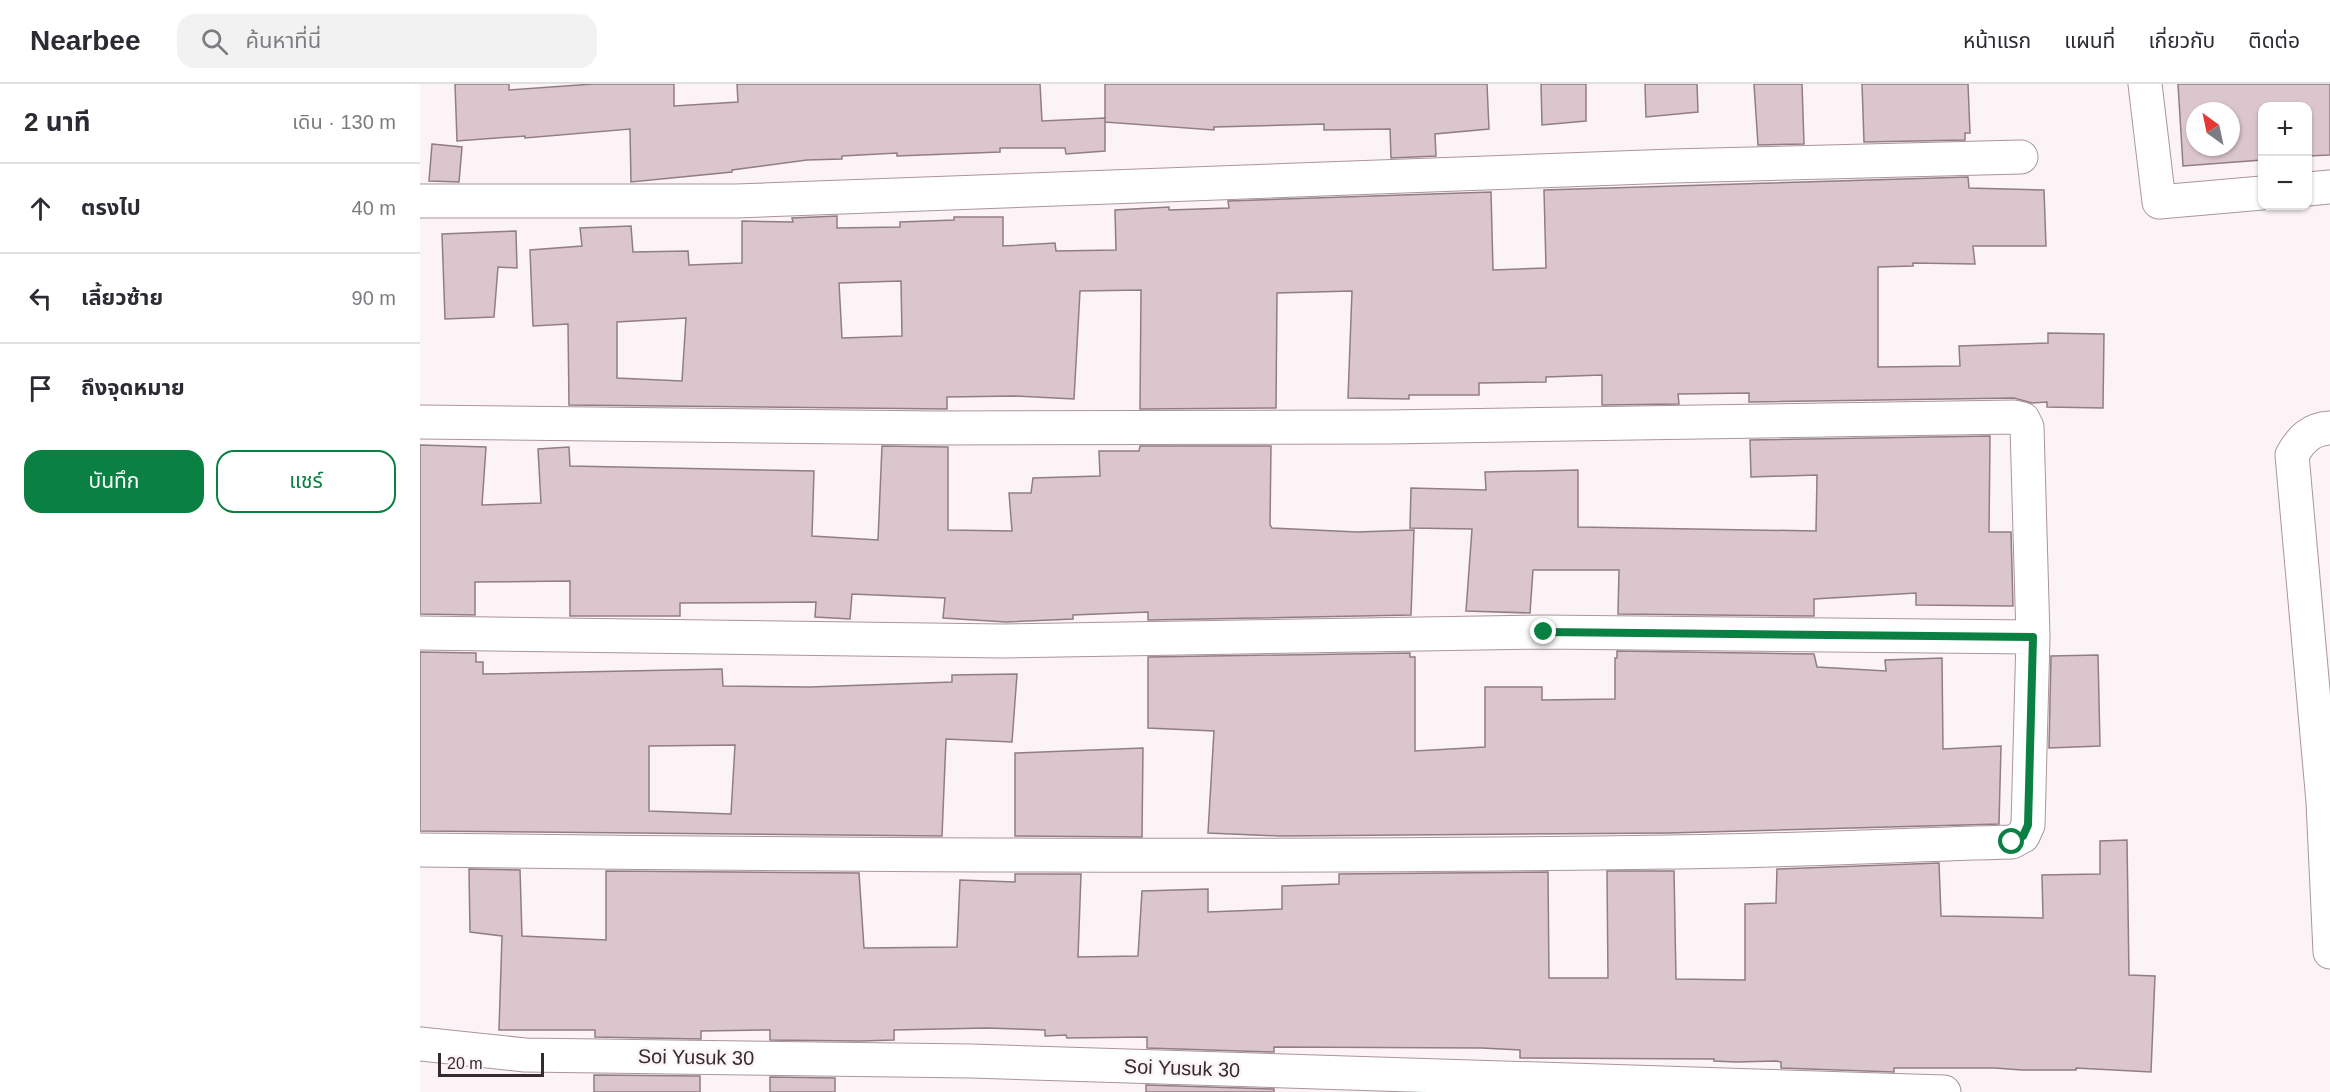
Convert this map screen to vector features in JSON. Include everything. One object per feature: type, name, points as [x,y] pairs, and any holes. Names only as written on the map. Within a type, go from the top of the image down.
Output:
[{"type":"street","points":[[2145,84],[2159,202],[2258,193]]},
{"type":"street","points":[[420,201],[736,201],[1673,166],[2021,157]]},
{"type":"street","points":[[2312,189],[2330,187]]},
{"type":"street","points":[[420,422],[934,428],[1376,427],[2014,417],[2023,419],[2027,427],[2033,637],[2028,825],[2023,836],[2012,842],[1672,852],[1267,855],[842,855],[420,850]]},
{"type":"street","points":[[2330,428],[2317,429],[2301,440],[2292,455],[2326,802],[2330,952]]},
{"type":"street","points":[[420,633],[1003,641],[1544,632],[2033,637]]},
{"type":"street","name":"Soi Yusuk 30","points":[[420,1044],[525,1055],[1125,1079],[1944,1092]]},
{"type":"building","points":[[455,84],[509,84],[509,90],[593,84],[674,84],[674,106],[738,102],[737,84],[1040,84],[1042,121],[1105,118],[1105,84],[1487,84],[1489,129],[1435,134],[1436,156],[1391,158],[1390,129],[1324,130],[1324,124],[1214,127],[1214,130],[1105,122],[1105,151],[1066,154],[1065,148],[1000,148],[1000,152],[842,156],[842,159],[807,160],[732,170],[732,172],[631,182],[630,129],[457,141]]},
{"type":"building","points":[[1541,84],[1586,84],[1586,121],[1542,125]]},
{"type":"building","points":[[1645,84],[1697,84],[1698,112],[1646,117]]},
{"type":"building","points":[[1754,84],[1802,84],[1804,144],[1758,145]]},
{"type":"building","points":[[1862,84],[1968,84],[1970,133],[1965,133],[1965,140],[1864,142]]},
{"type":"building","points":[[2178,84],[2330,84],[2330,155],[2312,156],[2312,102],[2258,102],[2258,160],[2183,166]]},
{"type":"building","points":[[432,144],[462,147],[459,182],[429,181]]},
{"type":"building","points":[[1968,177],[1969,188],[2044,190],[2046,246],[1973,246],[1975,264],[1913,263],[1913,266],[1878,267],[1878,367],[1960,366],[1959,346],[2048,343],[2048,333],[2104,334],[2103,408],[2047,407],[2047,402],[2032,403],[2014,398],[1749,402],[1749,393],[1678,394],[1679,404],[1602,405],[1602,375],[1546,377],[1546,382],[1479,383],[1479,395],[1409,395],[1409,399],[1348,398],[1352,291],[1277,293],[1276,408],[1140,409],[1141,290],[1080,291],[1074,399],[1015,396],[947,397],[947,409],[569,405],[568,324],[533,326],[530,250],[582,246],[580,228],[631,226],[633,252],[688,251],[689,265],[742,263],[742,221],[793,222],[792,218],[837,216],[837,228],[900,227],[900,222],[954,220],[954,217],[1003,217],[1003,246],[1055,243],[1056,251],[1116,250],[1115,210],[1169,207],[1169,210],[1229,208],[1228,201],[1491,192],[1493,270],[1546,268],[1544,190]],"holes":[[[901,281],[902,336],[842,338],[839,283]],[[686,318],[682,381],[617,378],[617,322]]]},
{"type":"building","points":[[516,231],[517,268],[498,267],[494,317],[445,319],[442,234]]},
{"type":"building","points":[[1990,436],[1989,532],[2011,532],[2013,606],[1916,605],[1916,593],[1814,599],[1814,616],[1618,614],[1619,570],[1533,570],[1530,613],[1466,611],[1472,529],[1410,528],[1411,488],[1486,490],[1485,472],[1578,470],[1578,527],[1816,531],[1817,475],[1751,477],[1750,440]]},
{"type":"building","points":[[420,445],[486,447],[482,505],[541,503],[538,449],[569,447],[570,466],[814,471],[812,536],[878,540],[882,446],[948,447],[948,530],[1012,531],[1009,493],[1031,493],[1033,478],[1100,476],[1099,451],[1139,451],[1140,446],[1271,446],[1270,525],[1272,528],[1357,532],[1414,530],[1411,615],[1148,620],[1148,612],[1073,615],[1073,619],[1006,622],[943,618],[945,598],[852,594],[850,619],[815,617],[816,602],[680,603],[680,616],[570,616],[570,581],[475,582],[475,615],[420,614]]},
{"type":"building","points":[[1617,651],[1814,654],[1817,667],[1886,671],[1885,660],[1942,658],[1943,749],[2001,746],[1999,824],[1668,833],[1280,836],[1208,833],[1214,731],[1148,728],[1148,657],[1410,653],[1410,657],[1415,657],[1415,751],[1485,747],[1485,687],[1542,687],[1542,700],[1615,699]]},
{"type":"building","points":[[420,652],[476,653],[476,662],[483,662],[483,674],[722,669],[723,686],[810,687],[952,682],[952,675],[1017,674],[1012,742],[946,739],[942,836],[420,831]],"holes":[[[735,745],[731,814],[649,811],[649,746]]]},
{"type":"building","points":[[2098,655],[2100,746],[2049,748],[2051,656]]},
{"type":"building","points":[[1143,748],[1142,837],[1015,836],[1015,753]]},
{"type":"building","points":[[2127,840],[2129,975],[2155,976],[2151,1072],[2076,1068],[2076,1070],[2022,1070],[1894,1068],[1894,1072],[1781,1068],[1781,1062],[1776,1061],[1520,1058],[1520,1050],[1482,1048],[1274,1047],[1274,1052],[1147,1048],[1147,1037],[1067,1038],[1066,1035],[1045,1036],[1045,1030],[986,1028],[894,1030],[894,1040],[860,1041],[770,1040],[770,1030],[701,1031],[701,1039],[595,1037],[595,1030],[499,1030],[502,936],[470,932],[469,869],[520,870],[522,936],[606,940],[606,871],[859,873],[864,948],[957,947],[960,880],[1015,882],[1015,874],[1081,874],[1078,957],[1138,956],[1142,891],[1208,889],[1208,912],[1282,909],[1282,886],[1339,884],[1339,874],[1548,872],[1549,978],[1608,978],[1607,871],[1674,871],[1676,979],[1745,980],[1745,904],[1776,903],[1777,869],[1939,863],[1941,916],[2043,918],[2042,875],[2100,874],[2100,841]]},
{"type":"building","points":[[594,1075],[700,1076],[700,1092],[594,1092]]},
{"type":"building","points":[[770,1077],[835,1078],[835,1092],[770,1092]]},
{"type":"building","points":[[1146,1085],[1274,1089],[1274,1092],[1146,1092]]},
{"type":"route","points":[[1544,632],[2033,637],[2028,825],[2023,836],[2012,842]]}]
